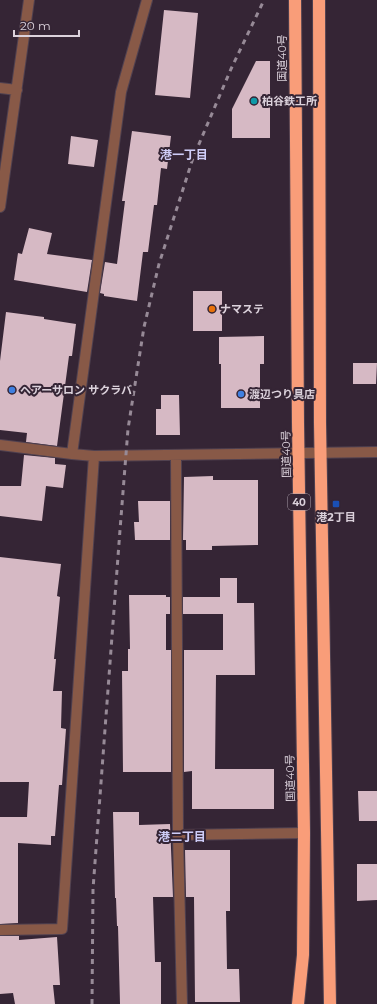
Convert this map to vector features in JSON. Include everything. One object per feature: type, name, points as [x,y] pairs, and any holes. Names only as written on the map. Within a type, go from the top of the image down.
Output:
[{"type":"highway","name":"国道40号","points":[[295,0],[298,453],[304,833],[303,955],[298,1004]]},
{"type":"highway","name":"40","points":[[319,0],[321,453],[330,1004]]},
{"type":"street","points":[[0,207],[29,0]]},
{"type":"street","points":[[72,454],[121,92],[148,0]]},
{"type":"street","points":[[0,88],[17,90]]},
{"type":"street","points":[[0,445],[94,456],[377,452]]},
{"type":"street","points":[[0,930],[62,929],[94,456]]},
{"type":"street","points":[[176,456],[178,834],[182,1004]]},
{"type":"street","points":[[178,834],[304,833]]},
{"type":"building","points":[[164,10],[198,13],[190,98],[155,95]]},
{"type":"building","name":"柏谷鉄工所","points":[[256,61],[270,61],[270,138],[232,138],[232,109]]},
{"type":"building","points":[[132,131],[171,136],[167,169],[161,168],[157,205],[154,205],[148,252],[143,252],[137,301],[104,296],[104,294],[100,293],[105,262],[117,264],[125,201],[122,201]]},
{"type":"building","points":[[71,136],[98,140],[94,167],[68,164]]},
{"type":"building","points":[[29,228],[52,233],[47,254],[92,260],[87,292],[14,280],[18,253],[22,254]]},
{"type":"building","points":[[193,291],[222,291],[222,331],[193,331]]},
{"type":"building","points":[[6,312],[44,317],[44,319],[76,324],[72,356],[69,356],[57,446],[26,442],[27,433],[0,430],[0,361]]},
{"type":"building","points":[[264,336],[264,364],[260,364],[260,408],[221,408],[221,364],[219,364],[219,337]]},
{"type":"building","points":[[353,363],[377,363],[376,384],[353,384]]},
{"type":"building","points":[[161,395],[179,395],[180,435],[156,435],[156,409],[161,409]]},
{"type":"building","points":[[24,455],[55,458],[55,464],[66,465],[63,488],[46,486],[42,521],[0,516],[0,486],[21,486]]},
{"type":"building","points":[[213,476],[213,480],[258,480],[258,545],[212,546],[212,550],[186,550],[186,540],[183,540],[184,477]]},
{"type":"building","points":[[138,501],[170,501],[170,540],[135,540],[134,522],[139,522]]},
{"type":"building","points":[[0,557],[61,564],[57,596],[60,597],[54,659],[56,659],[53,691],[62,691],[61,728],[66,729],[62,785],[59,785],[55,836],[51,836],[51,845],[18,843],[18,923],[0,924],[0,817],[27,817],[29,782],[0,782]]},
{"type":"building","points":[[220,578],[237,578],[237,603],[254,603],[255,675],[216,675],[215,769],[274,769],[274,809],[192,809],[192,771],[184,772],[184,650],[223,650],[223,614],[183,614],[183,597],[220,597]]},
{"type":"building","points":[[129,595],[166,595],[166,597],[170,597],[170,614],[166,614],[166,650],[171,650],[171,772],[123,772],[122,671],[128,671],[128,649],[130,649]]},
{"type":"building","points":[[358,791],[377,791],[377,821],[359,821]]},
{"type":"building","points":[[113,812],[139,812],[139,825],[170,824],[173,897],[153,897],[155,962],[161,962],[161,1004],[120,1004]]},
{"type":"building","points":[[185,850],[230,850],[230,911],[226,911],[227,969],[239,969],[240,1002],[195,1002],[194,897],[186,897]]},
{"type":"building","points":[[357,864],[377,864],[377,900],[357,901]]},
{"type":"building","points":[[0,936],[19,936],[19,940],[57,937],[60,985],[53,985],[55,1004],[15,1004],[13,993],[0,994]]},
{"type":"railway","points":[[92,1004],[93,889],[120,530],[128,429],[144,327],[159,264],[193,158],[231,69],[264,0]]},
{"type":"place","name":"柏谷鉄工所","points":[[254,101]]},
{"type":"place","name":"ナマステ","points":[[212,309]]},
{"type":"place","name":"ヘアーサロン サクラバ","points":[[12,390]]},
{"type":"place","name":"渡辺つり具店","points":[[241,394]]},
{"type":"place","name":"港2丁目","points":[[336,504]]},
{"type":"district","name":"港一丁目","points":[[184,154]]},
{"type":"district","name":"港二丁目","points":[[182,836]]}]
